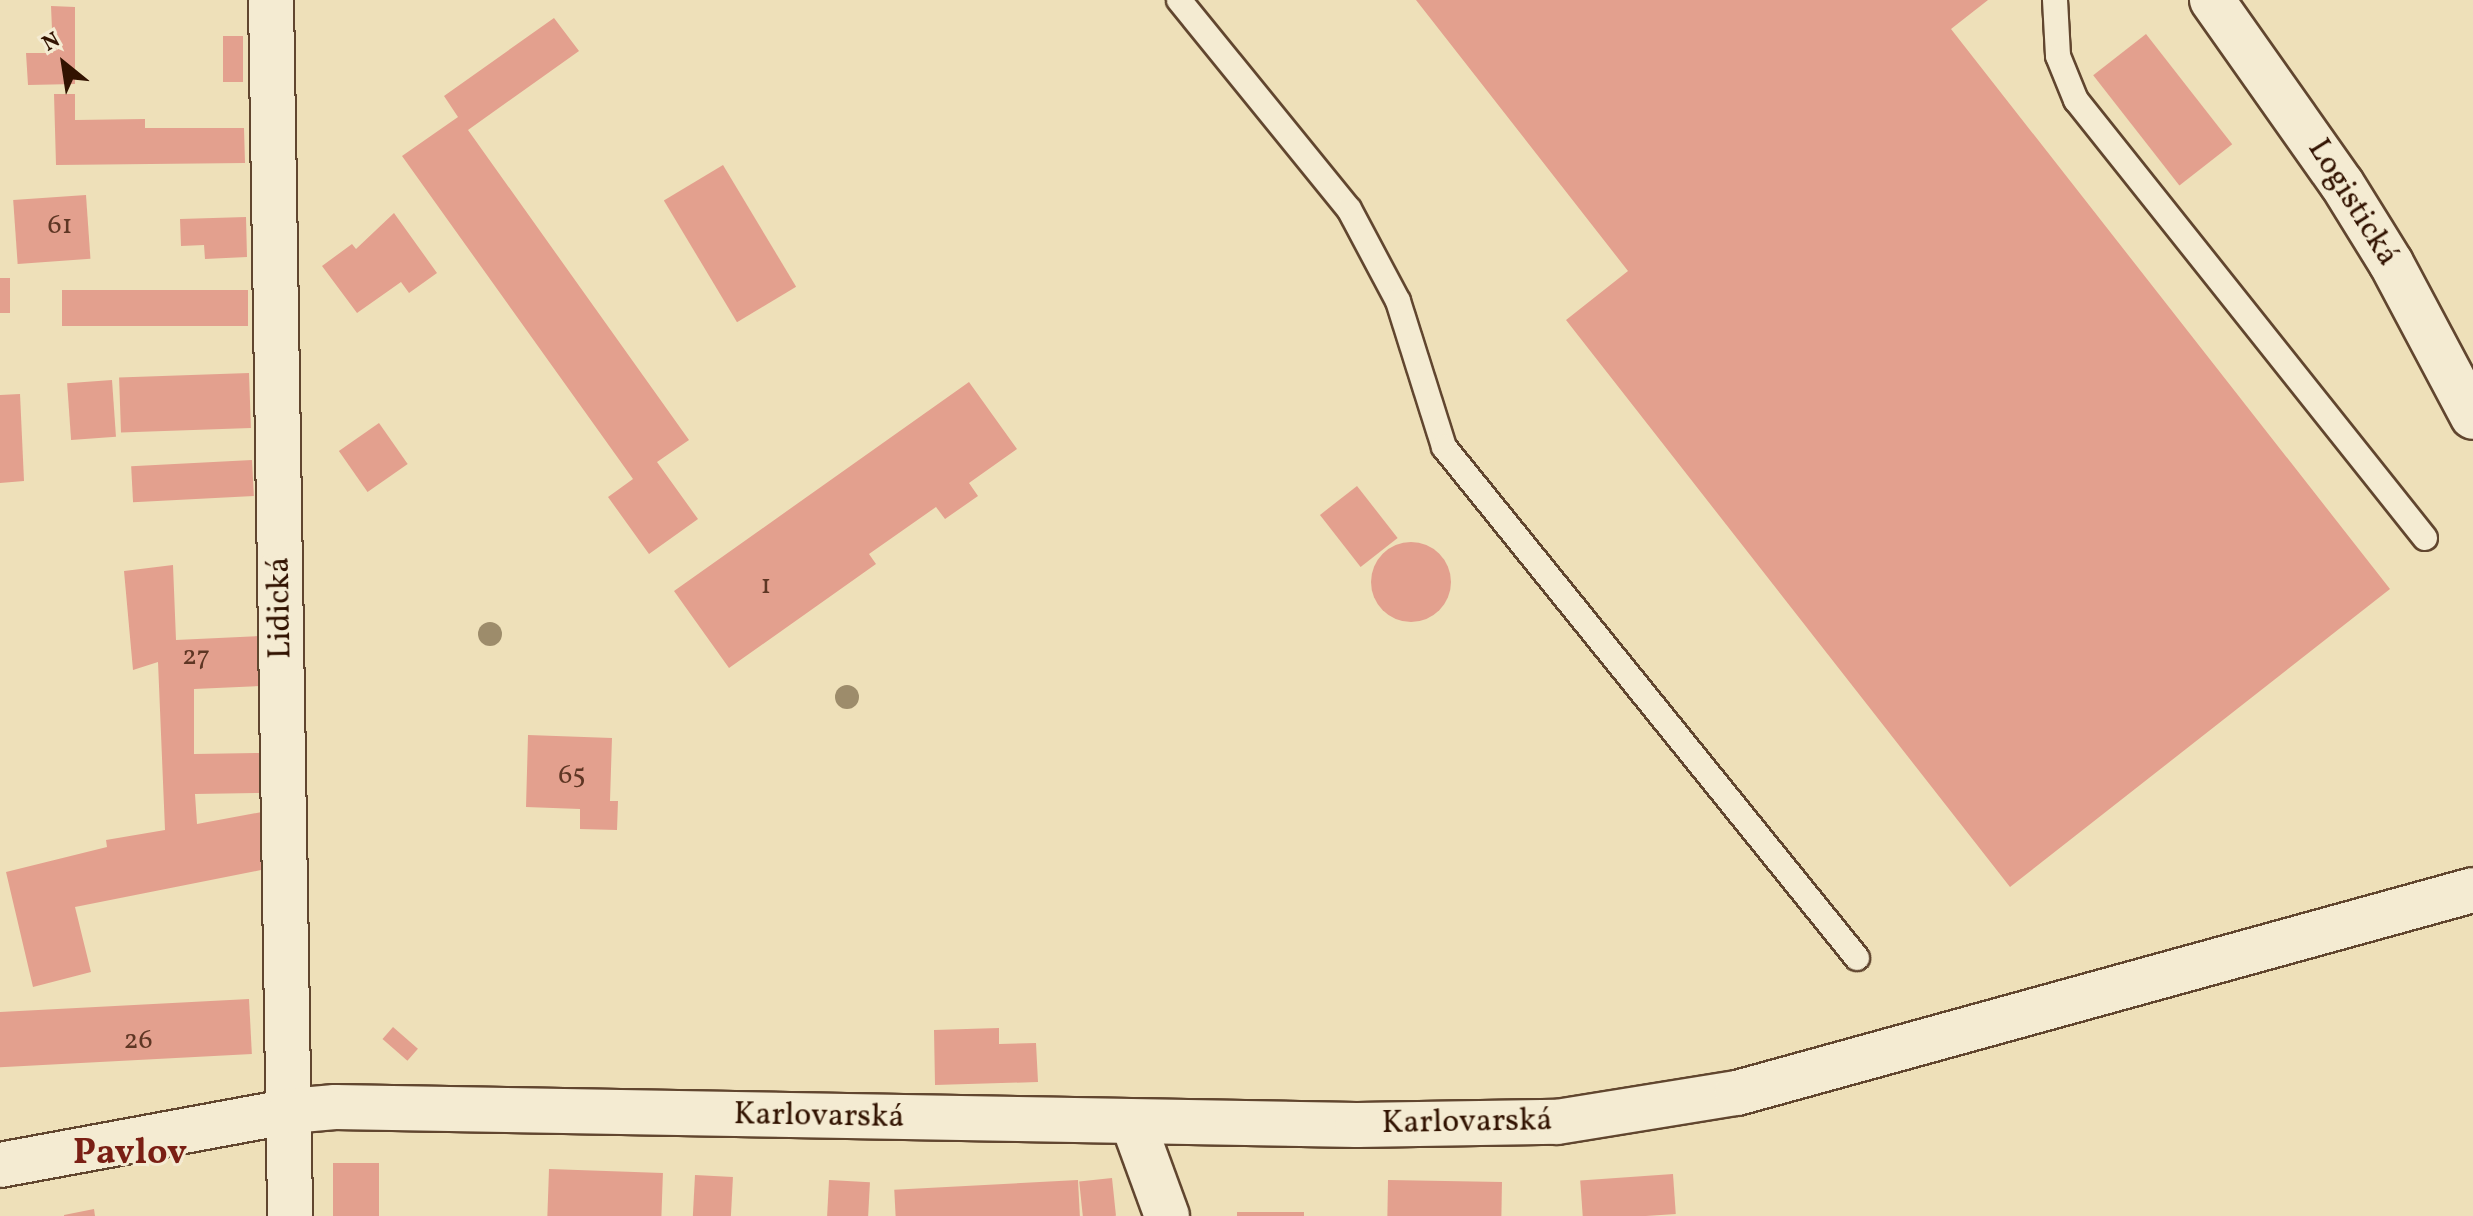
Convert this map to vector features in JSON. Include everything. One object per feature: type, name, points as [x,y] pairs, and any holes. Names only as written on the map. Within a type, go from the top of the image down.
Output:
[{"type":"street","name":"Lidická","points":[[271,0],[290,1216]]},
{"type":"street","name":"Logistická","points":[[2212,0],[2288,103],[2375,237],[2473,417]]},
{"type":"street","name":"Karlovarská","points":[[0,1165],[290,1111],[335,1107],[1133,1123],[1557,1122],[1643,1110],[1887,1054],[2473,890]]},
{"type":"street","points":[[1133,1123],[1167,1216]]},
{"type":"lane","points":[[1179,0],[1349,209],[1398,301],[1444,447],[1857,958]]},
{"type":"lane","points":[[2055,0],[2058,56],[2076,100],[2425,538]]},
{"type":"building","points":[[1416,0],[1988,0],[1951,29],[2390,589],[2010,887],[1566,320],[1628,271]]},
{"type":"building","points":[[51,6],[75,7],[75,84],[28,85],[26,53],[53,53]]},
{"type":"building","points":[[554,18],[579,51],[468,130],[689,440],[657,462],[698,519],[649,554],[608,497],[633,479],[402,156],[458,117],[444,96]]},
{"type":"building","points":[[2146,34],[2232,144],[2179,186],[2093,75]]},
{"type":"building","points":[[223,36],[243,36],[243,82],[223,82]]},
{"type":"building","points":[[54,94],[75,94],[75,120],[145,119],[145,128],[244,128],[245,163],[56,165]]},
{"type":"building","points":[[723,165],[796,287],[737,322],[664,201]]},
{"type":"building","points":[[86,195],[90,259],[18,264],[13,200]]},
{"type":"building","points":[[394,213],[437,273],[409,293],[401,282],[357,313],[322,266],[352,244],[356,249]]},
{"type":"building","points":[[246,217],[247,257],[205,259],[204,245],[181,246],[180,219]]},
{"type":"building","points":[[0,278],[10,278],[10,313],[0,313]]},
{"type":"building","points":[[62,290],[248,290],[248,326],[62,326]]},
{"type":"building","points":[[249,373],[251,428],[121,433],[119,378]]},
{"type":"building","points":[[112,380],[116,437],[71,440],[67,383]]},
{"type":"building","points":[[969,382],[1017,449],[969,483],[978,496],[945,519],[936,507],[869,554],[876,564],[729,668],[674,591]]},
{"type":"building","points":[[20,394],[24,481],[0,483],[0,395]]},
{"type":"building","points":[[379,423],[408,464],[368,492],[339,451]]},
{"type":"building","points":[[252,460],[254,496],[133,502],[131,466]]},
{"type":"building","points":[[1357,486],[1398,538],[1361,567],[1320,515]]},
{"type":"building","points":[[1411,542],[1426,545],[1439,554],[1448,567],[1451,582],[1448,597],[1439,610],[1426,619],[1411,622],[1396,619],[1383,610],[1374,597],[1371,582],[1374,567],[1383,554],[1396,545]]},
{"type":"building","points":[[173,565],[176,640],[259,636],[261,686],[194,689],[194,754],[260,753],[260,793],[195,794],[197,824],[262,812],[261,870],[75,907],[91,972],[33,987],[6,872],[107,847],[106,840],[165,830],[158,662],[133,670],[124,571]]},
{"type":"building","points":[[528,735],[612,738],[610,801],[618,801],[617,830],[580,829],[580,809],[526,807]]},
{"type":"building","points":[[249,999],[252,1054],[0,1067],[0,1012]]},
{"type":"building","points":[[393,1027],[418,1049],[407,1061],[383,1039]]},
{"type":"building","points":[[999,1028],[999,1044],[1036,1043],[1038,1082],[935,1085],[934,1030]]},
{"type":"building","points":[[333,1163],[379,1163],[379,1216],[333,1216]]},
{"type":"building","points":[[549,1169],[663,1173],[661,1216],[547,1216]]},
{"type":"building","points":[[1673,1174],[1676,1214],[1583,1216],[1580,1180]]},
{"type":"building","points":[[695,1175],[733,1177],[731,1216],[693,1216]]},
{"type":"building","points":[[1112,1178],[1116,1216],[1083,1216],[1079,1181]]},
{"type":"building","points":[[829,1180],[870,1182],[868,1216],[827,1216]]},
{"type":"building","points":[[1078,1180],[1080,1216],[896,1216],[894,1190]]},
{"type":"building","points":[[1388,1180],[1502,1182],[1501,1216],[1387,1216]]},
{"type":"building","points":[[94,1209],[95,1216],[64,1216],[64,1215]]},
{"type":"building","points":[[1237,1212],[1304,1212],[1304,1216],[1237,1216]]},
{"type":"district","name":"Pavlov","points":[[130,1155]]}]
